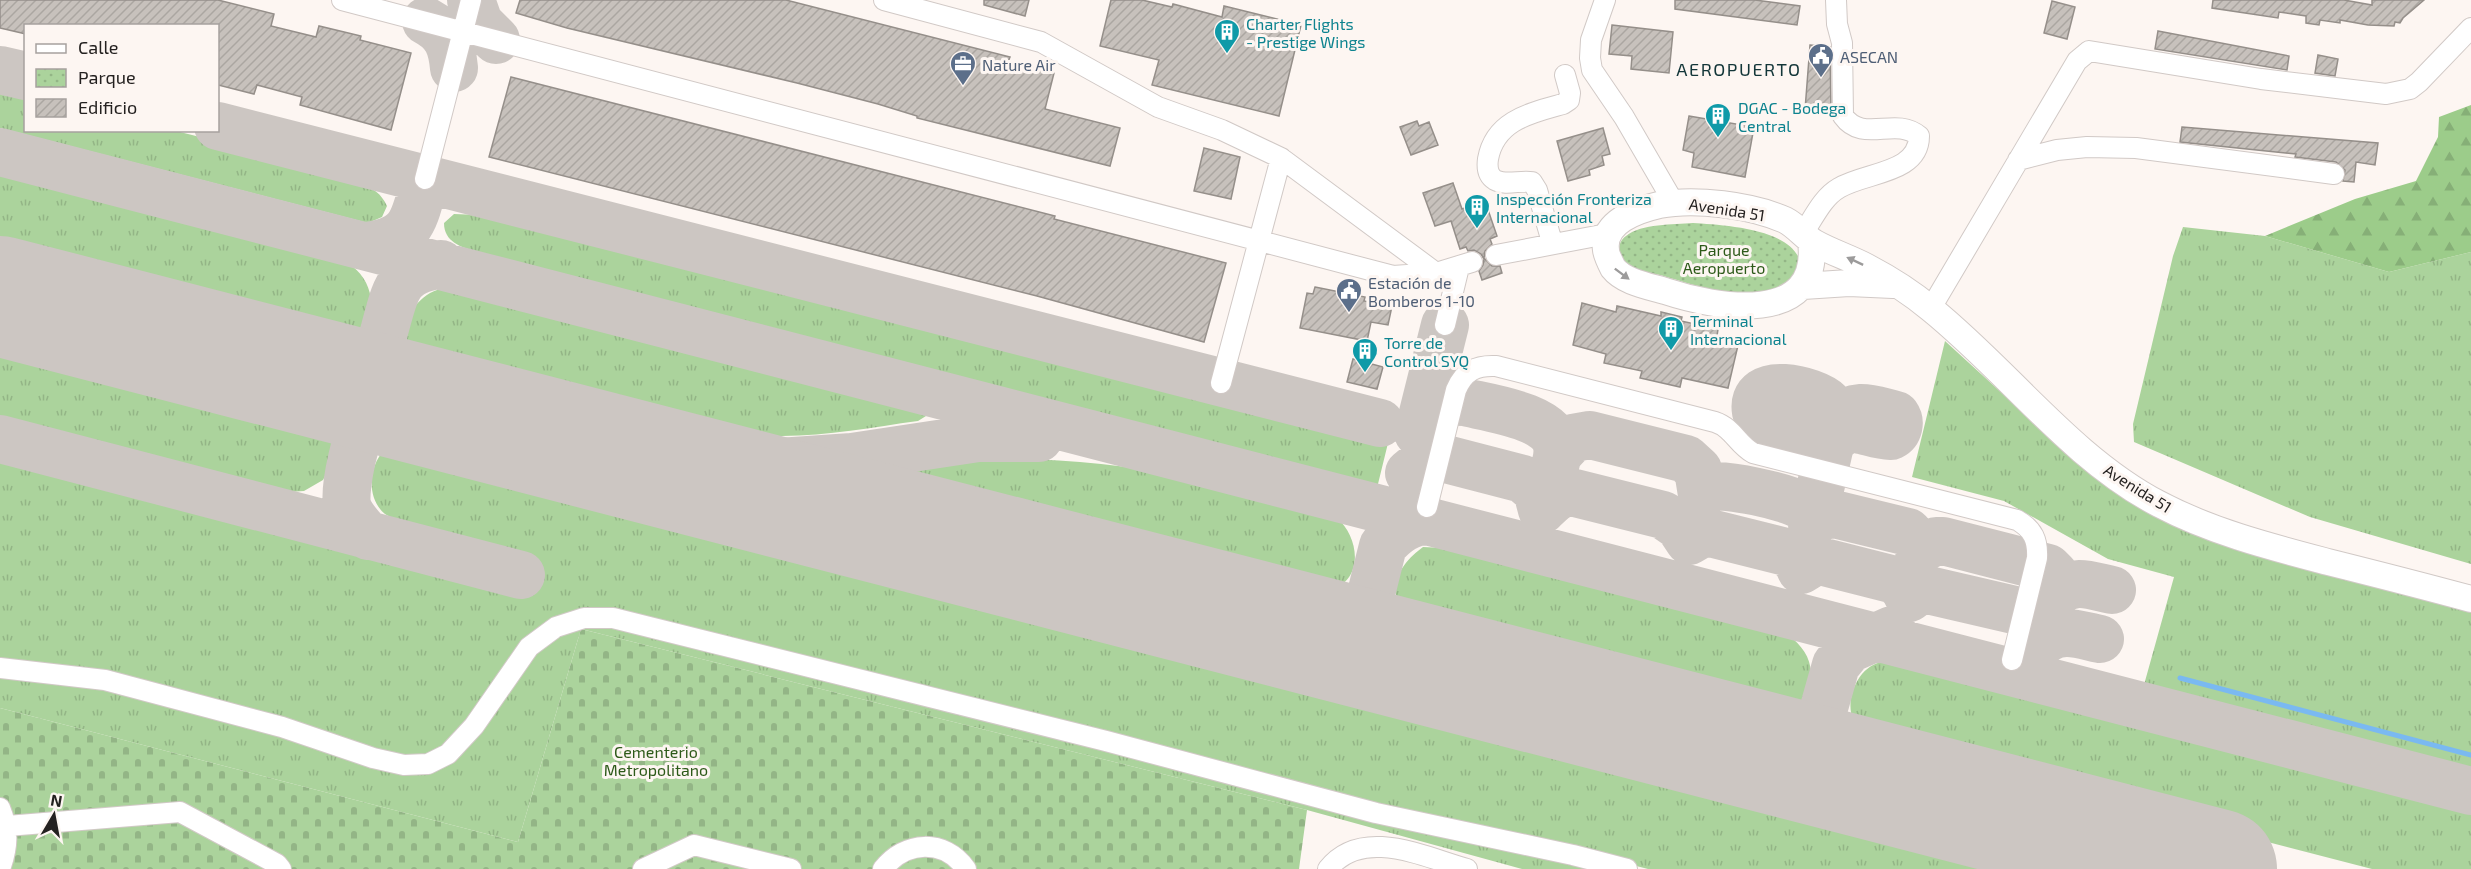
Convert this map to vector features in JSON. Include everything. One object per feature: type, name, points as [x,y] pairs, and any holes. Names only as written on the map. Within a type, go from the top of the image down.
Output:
[{"type":"main road","name":"Avenida 51","points":[[1896,286],[1849,283],[1803,286],[1783,300],[1759,306],[1733,306],[1679,296],[1631,280],[1613,268],[1606,250],[1607,234],[1619,221],[1644,208],[1674,202],[1704,203],[1748,209],[1784,219],[1807,236],[1870,268],[1931,308],[2081,450],[2158,504],[2241,537],[2471,599]]},
{"type":"main road","points":[[1803,286],[1813,255],[1807,236]]},
{"type":"street","points":[[342,0],[1393,276],[1436,273],[1466,265],[1445,325]]},
{"type":"street","points":[[425,179],[471,0]]},
{"type":"street","points":[[884,0],[1041,42],[1158,107],[1222,130],[1281,158],[1436,273]]},
{"type":"street","points":[[1605,0],[1591,40],[1592,70],[1624,117],[1674,202]]},
{"type":"street","points":[[1807,236],[1828,196],[1838,188],[1857,179],[1903,164],[1915,156],[1919,145],[1919,136],[1911,129],[1900,127],[1864,131],[1848,123],[1843,116],[1842,43],[1837,24],[1836,0]]},
{"type":"street","points":[[1931,308],[2077,61],[2089,51],[2261,79],[2386,94],[2410,89],[2471,28]]},
{"type":"street","points":[[1552,242],[1537,190],[1532,182],[1497,181],[1487,168],[1495,138],[1514,120],[1569,100],[1570,93],[1565,75]]},
{"type":"street","points":[[2018,160],[2057,150],[2087,147],[2136,148],[2334,174]]},
{"type":"street","points":[[1221,383],[1281,158]]},
{"type":"street","points":[[1496,255],[1552,242],[1607,234]]},
{"type":"street","points":[[1426,507],[1456,390],[1461,378],[1470,370],[1482,366],[1496,366],[1704,419],[1726,425],[1744,448],[1753,453],[2017,520],[2027,526],[2035,537],[2038,547],[2037,558],[2012,660]]},
{"type":"street","points":[[0,668],[105,681],[282,727],[373,758],[404,765],[428,764],[448,754],[474,726],[529,646],[556,627],[584,618],[613,618],[1095,738],[1376,813],[1573,855],[1627,869]]},
{"type":"street","points":[[0,869],[7,850],[3,817],[180,812],[277,864],[281,869]]},
{"type":"street","points":[[644,869],[694,845],[791,869]]},
{"type":"street","points":[[883,869],[892,858],[908,849],[926,846],[944,850],[959,860],[966,869]]},
{"type":"street","points":[[1328,869],[1345,852],[1364,846],[1405,851],[1467,869]]},
{"type":"green space","points":[[0,85],[24,92],[24,132],[180,132],[356,176],[355,184],[374,191],[387,206],[382,217],[368,223],[0,128]]},
{"type":"green space","points":[[2471,105],[2471,252],[2389,272],[2265,236],[2355,199],[2416,181],[2438,137],[2439,117]]},
{"type":"green space","points":[[0,173],[352,266],[367,284],[371,305],[369,315],[364,324],[355,332],[342,339],[325,339],[0,254]]},
{"type":"green space","points":[[480,208],[1389,439],[1377,488],[477,252],[454,243],[447,235],[444,223],[454,214],[478,215]]},
{"type":"green space","name":"Parque Aeropuerto","points":[[1693,223],[1737,227],[1769,235],[1783,241],[1794,250],[1800,261],[1789,281],[1776,289],[1743,293],[1725,292],[1642,271],[1629,266],[1621,257],[1619,246],[1626,236],[1633,232],[1658,225]]},
{"type":"green space","points":[[2183,227],[2265,236],[2389,272],[2471,252],[2471,564],[2310,517],[2134,442],[2133,424],[2173,256]]},
{"type":"green space","points":[[446,288],[926,416],[918,421],[833,433],[799,436],[740,435],[657,424],[533,394],[428,365],[421,362],[412,352],[407,341],[406,329],[409,318],[423,298],[434,291]]},
{"type":"green space","points":[[0,333],[320,417],[331,432],[335,457],[323,480],[304,491],[289,492],[0,417]]},
{"type":"green space","points":[[1945,341],[2077,462],[2344,578],[2471,612],[2471,775],[2142,692],[2174,577],[2108,559],[2004,501],[1912,477]]},
{"type":"green space","points":[[414,440],[2063,869],[1648,869],[1574,850],[1378,808],[650,621],[554,623],[445,750],[404,760],[0,663],[0,457],[521,592],[530,554],[401,522],[385,514],[378,507],[374,498],[372,478],[378,459],[391,445]]},
{"type":"green space","points":[[994,459],[1066,461],[1162,472],[1224,486],[1337,518],[1350,535],[1355,556],[1354,566],[1343,583],[1333,589],[1321,591],[1300,589],[874,478],[916,467]]},
{"type":"green space","points":[[1423,547],[1443,548],[1788,635],[1805,652],[1810,666],[1810,681],[1803,699],[1797,704],[1764,712],[1419,622],[1402,609],[1396,589],[1404,565]]},
{"type":"green space","points":[[612,622],[1612,869],[1522,869],[1307,810],[581,629],[518,842],[0,708],[0,672],[104,685],[429,768],[532,650],[558,631]]},
{"type":"green space","name":"Cementerio Metropolitano","points":[[581,629],[1307,810],[1299,869],[0,869],[0,708],[518,842]]},
{"type":"green space","points":[[1904,660],[2471,807],[2471,869],[2372,869],[1878,741],[1855,723],[1851,711],[1852,692],[1861,675],[1875,664],[1885,662],[1902,666]]},
{"type":"building","points":[[0,0],[218,0],[274,14],[271,26],[316,37],[319,26],[361,36],[360,40],[411,53],[391,130],[300,105],[302,97],[257,85],[254,94],[219,85],[219,24],[24,24],[24,34],[0,28]]},
{"type":"building","points":[[520,0],[786,0],[1010,57],[1008,62],[1054,73],[1045,109],[1120,128],[1110,166],[917,118],[917,116],[878,104],[797,83],[567,28],[516,13]]},
{"type":"building","points":[[984,0],[1029,0],[1025,16],[984,5]]},
{"type":"building","name":"Charter Flights - Prestige Wings","points":[[1111,0],[1142,0],[1172,7],[1173,4],[1222,17],[1224,6],[1301,25],[1279,116],[1152,85],[1159,60],[1100,46]]},
{"type":"building","points":[[1675,0],[1755,0],[1800,6],[1797,25],[1675,9]]},
{"type":"building","points":[[2213,0],[2344,0],[2372,5],[2372,0],[2424,0],[2400,23],[2395,22],[2394,26],[2368,25],[2340,20],[2340,23],[2320,20],[2319,25],[2306,23],[2306,16],[2279,12],[2278,18],[2212,8]]},
{"type":"building","points":[[2052,1],[2075,7],[2067,39],[2044,33]]},
{"type":"building","points":[[1612,25],[1673,32],[1669,73],[1631,69],[1632,56],[1609,54]]},
{"type":"building","points":[[2158,31],[2289,56],[2287,70],[2155,49]]},
{"type":"building","name":"ASECAN","points":[[1810,45],[1830,47],[1831,113],[1805,110]]},
{"type":"building","points":[[2318,55],[2338,59],[2335,76],[2315,73]]},
{"type":"building","points":[[511,77],[1055,216],[1054,219],[1226,263],[1204,342],[1037,296],[489,157]]},
{"type":"building","name":"DGAC - Bodega Central","points":[[1689,116],[1754,127],[1745,177],[1692,167],[1694,153],[1683,150]]},
{"type":"building","points":[[1417,121],[1419,126],[1429,122],[1438,145],[1411,155],[1400,127]]},
{"type":"building","points":[[2182,127],[2378,143],[2375,165],[2356,162],[2354,182],[2343,181],[2345,170],[2336,162],[2295,157],[2296,154],[2180,142]]},
{"type":"building","points":[[1603,128],[1610,154],[1602,156],[1604,165],[1589,170],[1590,175],[1568,181],[1557,141]]},
{"type":"building","points":[[1204,148],[1240,157],[1231,199],[1194,191]]},
{"type":"building","name":"Inspección Fronteriza Internacional","points":[[1453,183],[1462,209],[1485,201],[1497,236],[1490,239],[1492,244],[1485,251],[1484,258],[1492,266],[1500,266],[1502,273],[1482,280],[1479,271],[1484,259],[1481,254],[1474,250],[1468,251],[1466,247],[1460,249],[1451,221],[1435,226],[1423,193]]},
{"type":"building","name":"Estación de Bomberos 1-10","points":[[1315,287],[1365,297],[1364,301],[1392,306],[1388,325],[1371,322],[1367,341],[1300,328],[1307,293],[1313,294]]},
{"type":"building","name":"Terminal Internacional","points":[[1582,303],[1616,312],[1617,306],[1661,316],[1661,312],[1682,317],[1681,321],[1718,329],[1717,336],[1739,341],[1728,388],[1682,378],[1680,387],[1640,378],[1642,371],[1604,363],[1606,354],[1573,345]]},
{"type":"building","name":"Torre de Control SYQ","points":[[1353,359],[1383,367],[1377,389],[1347,382]]},
{"type":"waterway","points":[[2180,678],[2471,755]]},
{"type":"taxiway","points":[[471,0],[479,23],[496,40]]},
{"type":"taxiway","points":[[426,21],[439,30],[447,40],[454,68]]},
{"type":"taxiway","points":[[0,70],[24,76]]},
{"type":"taxiway","points":[[219,126],[1380,423]]},
{"type":"taxiway","points":[[0,152],[2471,791]]},
{"type":"taxiway","points":[[366,246],[394,239],[403,233],[414,216],[425,179]]},
{"type":"taxiway","points":[[407,401],[384,376],[379,355],[381,342],[400,284],[415,272],[441,264]]},
{"type":"taxiway","points":[[1418,433],[1445,325]]},
{"type":"taxiway","points":[[334,382],[349,398],[357,416],[359,431]]},
{"type":"taxiway","points":[[1812,524],[1836,419],[1834,412],[1830,405],[1810,393],[1784,388],[1762,392],[1757,400],[1756,412],[1760,420],[1777,429],[1811,439],[1827,454]]},
{"type":"taxiway","points":[[368,536],[353,518],[347,505],[347,485],[352,458],[360,432],[369,415],[387,405],[407,401]]},
{"type":"taxiway","points":[[1422,418],[1431,409],[1446,402],[1464,402],[1532,420],[1553,436],[1557,446],[1557,459],[1551,479]]},
{"type":"taxiway","points":[[1830,444],[1838,436],[1851,429],[1891,436],[1896,432],[1899,424],[1896,415],[1864,408],[1851,410],[1836,419]]},
{"type":"taxiway","points":[[1558,454],[1573,438],[1590,435],[1686,459],[1698,470],[1702,495],[1709,487],[1717,486],[1756,492],[1795,502],[1807,511],[1813,522],[1827,514],[1834,514],[1908,532],[1917,542],[1919,550],[1936,541],[1943,541],[2048,568],[2054,574],[2058,592],[2077,584],[2112,590]]},
{"type":"taxiway","points":[[605,452],[673,459],[764,463],[852,457],[978,438],[1039,438]]},
{"type":"taxiway","points":[[0,439],[521,575]]},
{"type":"taxiway","points":[[846,515],[840,506],[834,484],[839,471],[852,457]]},
{"type":"taxiway","points":[[1409,473],[1426,459],[1438,457],[1523,479],[1537,491],[1542,510],[1561,495],[1575,493],[1663,515],[1679,526],[1689,541],[1701,534],[1710,533],[1786,552],[1797,561],[1801,570],[1814,562],[1824,562],[1895,580],[1904,588],[1909,598],[1920,590],[1928,590],[2023,612],[2033,616],[2039,622],[2045,640],[2065,633],[2100,639]]},
{"type":"taxiway","points":[[1324,638],[1350,628],[1366,614],[1383,546],[1403,528],[1428,520]]},
{"type":"taxiway","points":[[1366,614],[1373,637],[1393,656]]},
{"type":"taxiway","points":[[1777,755],[1801,746],[1818,729],[1836,665],[1849,649],[1892,630]]},
{"type":"taxiway","points":[[1818,729],[1826,754],[1843,773]]},
{"type":"runway","points":[[0,296],[2217,869]]},
{"type":"place","name":"Charter Flights - Prestige Wings","points":[[1227,55]]},
{"type":"place","name":"ASECAN","points":[[1821,79]]},
{"type":"place","name":"Nature Air","points":[[963,87]]},
{"type":"place","name":"DGAC - Bodega Central","points":[[1718,139]]},
{"type":"place","name":"Inspección Fronteriza Internacional","points":[[1477,230]]},
{"type":"place","name":"Estación de Bomberos 1-10","points":[[1349,314]]},
{"type":"place","name":"Terminal Internacional","points":[[1671,352]]},
{"type":"place","name":"Torre de Control SYQ","points":[[1365,374]]},
{"type":"district","name":"AEROPUERTO","points":[[1739,69]]}]
